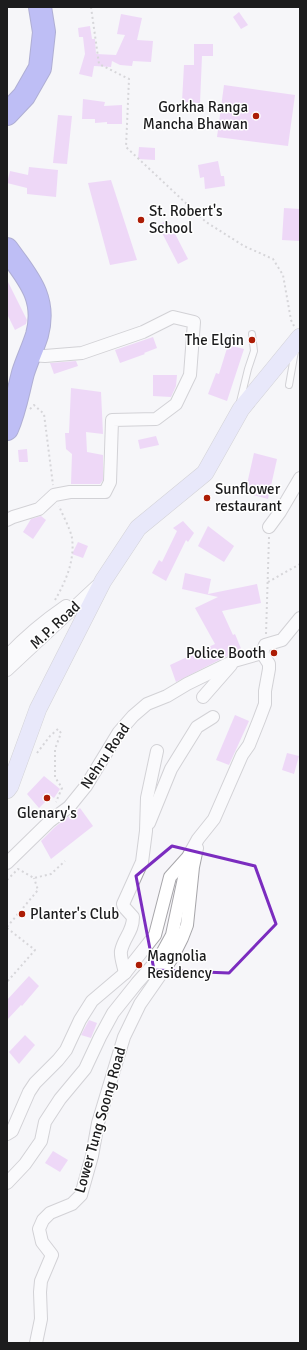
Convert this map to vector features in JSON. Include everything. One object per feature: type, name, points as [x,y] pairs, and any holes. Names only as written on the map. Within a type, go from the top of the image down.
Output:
[{"type":"highway","points":[[7,114],[24,96],[40,68],[44,32],[40,7]]},
{"type":"highway","points":[[7,249],[32,284],[38,305],[38,325],[24,372],[15,410],[7,429]]},
{"type":"main road","points":[[7,790],[10,786],[38,709],[103,581],[138,528],[205,473],[241,409],[299,339]]},
{"type":"street","points":[[7,520],[39,509],[54,496],[70,492],[105,492],[110,482],[112,420],[156,418],[176,404],[190,375],[194,322],[173,317],[143,332],[82,353],[45,356],[30,355]]},
{"type":"street","points":[[269,527],[280,512],[300,478]]},
{"type":"street","points":[[7,656],[18,644],[45,621],[103,581]]},
{"type":"street","name":"M.P. Road","points":[[7,670],[103,581]]},
{"type":"street","name":"Nehru Road","points":[[7,863],[50,821],[73,802],[86,786],[119,732],[133,716],[147,704],[167,696],[187,684],[234,661],[282,640],[296,625],[300,618]]},
{"type":"street","points":[[7,1134],[12,1130],[29,1092],[35,1083],[66,1050],[80,1020],[92,1002],[125,973],[154,935],[170,878],[188,857],[198,839],[214,819],[242,755],[249,745],[265,704],[265,691],[269,664],[267,647]]},
{"type":"street","points":[[203,697],[234,661]]},
{"type":"street","points":[[146,831],[171,769],[197,727],[212,716]]},
{"type":"street","points":[[125,973],[121,952],[124,942],[133,926],[132,917],[123,904],[142,862],[146,831],[147,798],[157,751]]},
{"type":"street","name":"Lower Tung Soong Road","points":[[36,1343],[41,1319],[41,1281],[52,1255],[42,1242],[39,1229],[43,1220],[50,1213],[72,1204],[81,1195],[92,1156],[98,1123],[124,1036],[140,1004],[172,958],[187,925],[193,867],[198,839]]},
{"type":"street","points":[[7,1183],[25,1164],[41,1141],[45,1122],[60,1098],[85,1069],[113,1013],[160,957],[172,935],[188,857]]},
{"type":"lane","points":[[241,409],[242,391],[254,351],[252,334]]},
{"type":"lane","points":[[289,384],[299,339]]},
{"type":"path","points":[[91,7],[99,64],[129,79],[126,147],[206,222],[244,246],[273,259],[283,275],[291,320],[299,339]]},
{"type":"path","points":[[267,647],[269,527]]},
{"type":"path","points":[[268,582],[300,564]]},
{"type":"path","points":[[35,756],[50,736],[58,729],[61,733],[55,749],[55,777],[62,788],[50,821]]},
{"type":"path","points":[[34,878],[51,874],[65,861]]},
{"type":"path","points":[[7,880],[18,869],[34,878],[38,890],[7,928],[35,950],[7,982]]},
{"type":"highlighted area","points":[[172,846],[255,866],[276,924],[229,973],[154,970],[136,876]]},
{"type":"building","points":[[239,12],[248,25],[241,29],[233,17]]},
{"type":"building","points":[[121,14],[142,18],[137,40],[153,41],[151,62],[133,61],[132,66],[120,65],[112,61],[111,67],[94,66],[92,77],[79,74],[85,54],[83,37],[79,37],[78,28],[90,26],[92,39],[95,39],[96,54],[116,55],[125,35],[117,34]]},
{"type":"building","points":[[194,44],[213,44],[213,56],[202,56],[200,103],[182,102],[184,65],[194,65]]},
{"type":"building","name":"Gorkha Ranga Mancha Bhawan","points":[[224,85],[295,95],[288,146],[217,137]]},
{"type":"building","points":[[83,99],[105,102],[104,106],[122,105],[122,124],[107,124],[107,122],[95,123],[95,119],[82,119]]},
{"type":"building","points":[[58,115],[72,116],[67,164],[53,163]]},
{"type":"building","points":[[139,147],[155,148],[155,160],[138,159]]},
{"type":"building","points":[[218,161],[221,176],[224,176],[225,186],[205,189],[204,177],[200,178],[198,165]]},
{"type":"building","points":[[29,167],[58,170],[56,197],[27,194],[27,188],[7,183],[10,171],[28,175]]},
{"type":"building","name":"St. Robert's School","points":[[111,180],[137,260],[110,265],[88,183]]},
{"type":"building","points":[[284,208],[300,209],[300,241],[282,240]]},
{"type":"building","points":[[168,220],[188,259],[178,264],[158,225]]},
{"type":"building","points":[[7,280],[27,320],[26,324],[15,330],[7,314]]},
{"type":"building","points":[[153,337],[157,348],[120,363],[115,350]]},
{"type":"building","points":[[228,345],[244,349],[227,401],[208,394],[216,373],[219,374]]},
{"type":"building","points":[[76,361],[78,366],[54,374],[50,363]]},
{"type":"building","points":[[153,375],[177,375],[176,386],[171,397],[153,396]]},
{"type":"building","points":[[71,388],[101,392],[103,434],[86,432],[87,452],[103,455],[103,480],[100,484],[71,484],[72,454],[66,449],[65,433],[69,433]]},
{"type":"building","points":[[156,436],[159,445],[140,449],[138,440]]},
{"type":"building","points":[[27,449],[28,462],[19,462],[18,450]]},
{"type":"building","points":[[254,453],[277,459],[268,499],[245,493]]},
{"type":"building","points":[[41,516],[46,520],[33,539],[23,532],[31,519]]},
{"type":"building","points":[[183,521],[194,533],[188,542],[186,540],[166,581],[152,573],[159,560],[162,562],[177,531],[173,528]]},
{"type":"building","points":[[208,526],[234,546],[224,562],[198,546]]},
{"type":"building","points":[[78,542],[88,546],[83,558],[72,554]]},
{"type":"building","points":[[185,573],[211,579],[208,594],[257,584],[261,603],[222,611],[233,635],[235,634],[242,651],[231,654],[176,682],[170,665],[215,644],[195,608],[218,597],[182,589]]},
{"type":"building","points":[[235,715],[249,721],[229,765],[216,760]]},
{"type":"building","points":[[287,753],[299,756],[294,774],[282,770]]},
{"type":"building","points":[[44,776],[60,789],[54,798],[51,796],[39,808],[27,794]]},
{"type":"building","points":[[80,808],[93,826],[51,859],[41,841],[55,827]]},
{"type":"building","points":[[29,976],[39,986],[22,1006],[21,1005],[7,1020],[7,1000]]},
{"type":"building","points":[[89,1020],[97,1023],[91,1038],[81,1035]]},
{"type":"building","points":[[25,1035],[35,1045],[19,1064],[9,1052]]},
{"type":"building","points":[[53,1151],[68,1160],[60,1172],[45,1163]]},
{"type":"place","name":"Gorkha Ranga Mancha Bhawan","points":[[256,116]]},
{"type":"place","name":"St. Robert's School","points":[[141,220]]},
{"type":"place","name":"The Elgin","points":[[252,340]]},
{"type":"place","name":"Sunflower restaurant","points":[[207,498]]},
{"type":"place","name":"Police Booth","points":[[274,653]]},
{"type":"place","name":"Glenary's","points":[[47,798]]},
{"type":"place","name":"Planter's Club","points":[[22,914]]},
{"type":"place","name":"Magnolia Residency","points":[[139,965]]}]
